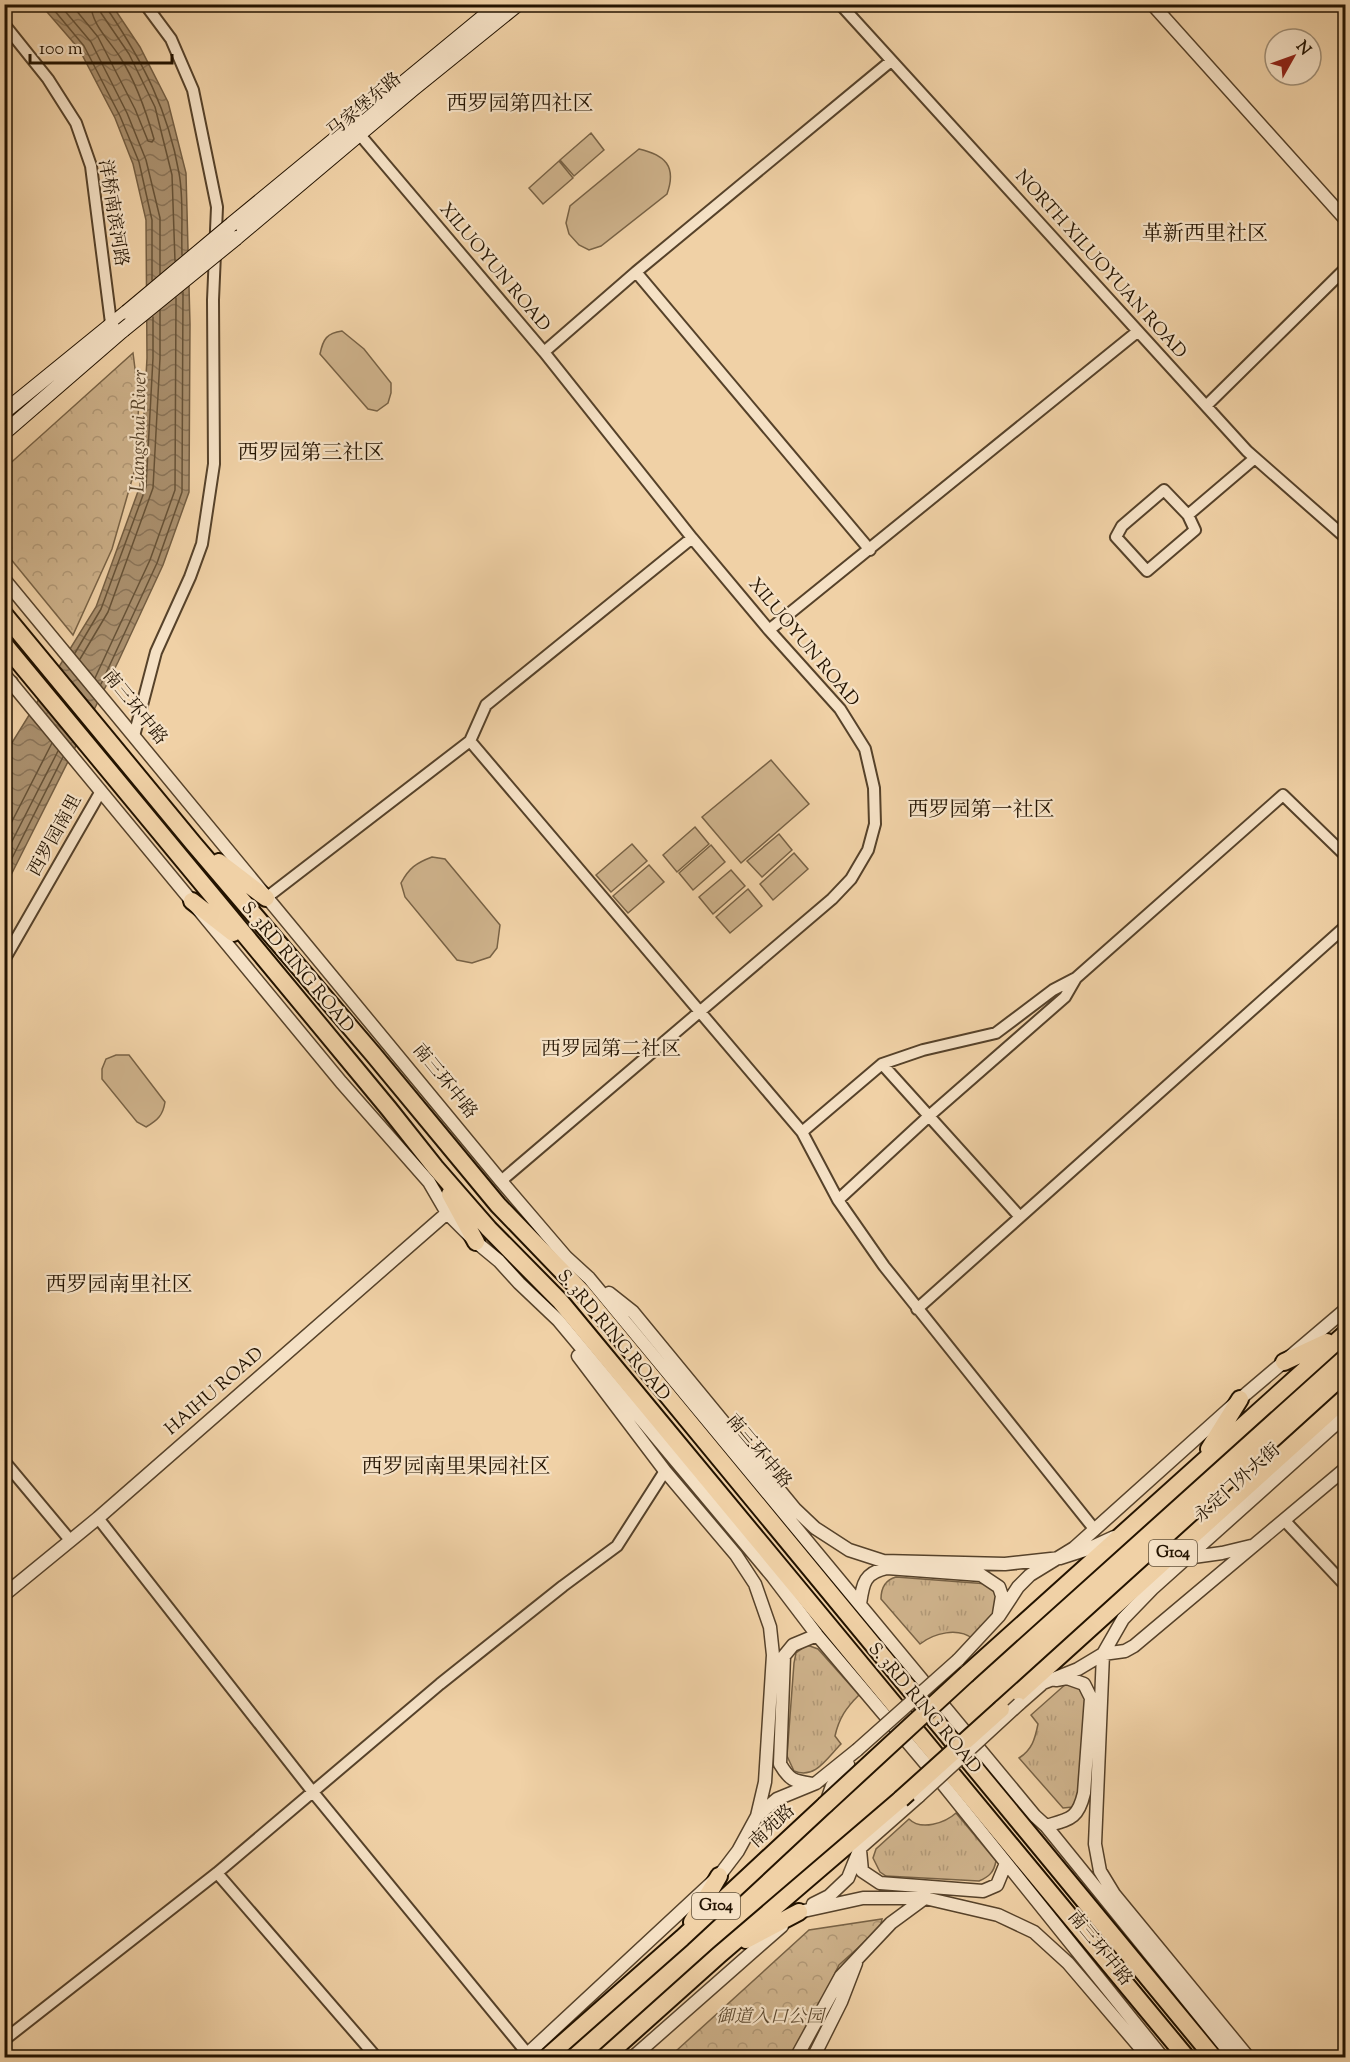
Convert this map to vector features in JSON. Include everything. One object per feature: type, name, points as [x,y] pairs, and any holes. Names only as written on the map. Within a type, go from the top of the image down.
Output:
[{"type":"highway","name":"S. 3RD RING ROAD","points":[[4,614],[193,843],[498,1205],[586,1285],[1214,2058]]},
{"type":"highway","name":"S. 3RD RING ROAD","points":[[4,644],[435,1167],[489,1229],[560,1301],[1187,2058]]},
{"type":"highway","points":[[193,843],[266,898]]},
{"type":"highway","points":[[192,901],[262,956]]},
{"type":"highway","points":[[435,1167],[476,1242]]},
{"type":"highway","points":[[566,1257],[586,1285]]},
{"type":"highway","points":[[558,1320],[583,1330]]},
{"type":"highway","points":[[1284,1362],[1344,1334]]},
{"type":"highway","name":"G104","points":[[1124,1533],[1344,1334]]},
{"type":"highway","name":"G104","points":[[604,2058],[719,1954],[901,1799],[1346,1397]]},
{"type":"highway","points":[[1196,1468],[1240,1399]]},
{"type":"highway","name":"南苑路","points":[[546,2058],[682,1938],[967,1674],[1124,1533]]},
{"type":"highway","points":[[682,1938],[719,1876]]},
{"type":"highway","points":[[719,1954],[799,1912]]},
{"type":"highway","points":[[1148,2010],[1170,2058]]},
{"type":"highway","points":[[1193,2033],[1221,2058]]},
{"type":"main road","points":[[356,130],[499,4]]},
{"type":"main road","name":"马家堡东路","points":[[234,231],[356,130],[518,4]]},
{"type":"main road","points":[[4,412],[117,327],[234,231]]},
{"type":"main road","points":[[4,433],[117,327],[126,312],[234,231]]},
{"type":"street","points":[[134,736],[156,652],[190,577],[202,544],[214,464],[213,300],[217,207],[193,90],[171,39],[146,4]]},
{"type":"street","name":"NORTH XILUOYUAN ROAD","points":[[840,4],[1137,332],[1255,458],[1346,538]]},
{"type":"street","points":[[1152,4],[1346,220]]},
{"type":"street","name":"洋桥南滨河路","points":[[4,24],[48,79],[76,123],[91,166],[117,327]]},
{"type":"street","points":[[544,352],[636,272],[891,61]]},
{"type":"street","name":"XILUOYUN ROAD","points":[[356,130],[544,352],[692,538],[840,709],[865,749],[874,788],[875,824],[867,850],[845,886],[501,1181]]},
{"type":"street","points":[[1207,405],[1346,268]]},
{"type":"street","points":[[636,272],[870,550]]},
{"type":"street","points":[[770,630],[1137,332]]},
{"type":"street","points":[[1188,515],[1255,458]]},
{"type":"street","points":[[1164,490],[1188,515],[1195,530],[1147,570],[1116,537],[1122,526],[1164,490]]},
{"type":"street","points":[[266,898],[470,741],[486,705],[692,538]]},
{"type":"street","name":"南三环中路","points":[[4,579],[266,898],[566,1257]]},
{"type":"street","points":[[4,697],[8,678]]},
{"type":"street","points":[[8,678],[341,1082],[429,1182],[447,1213],[499,1261],[550,1320],[665,1471],[736,1555],[755,1584],[770,1627],[773,1655],[765,1782],[757,1816],[738,1851],[719,1876],[527,2056],[312,1791],[98,1518]]},
{"type":"street","points":[[470,741],[802,1132],[838,1200],[917,1310],[1095,1530]]},
{"type":"street","name":"西罗园南里","points":[[4,960],[100,790]]},
{"type":"street","points":[[802,1132],[882,1064],[923,1050],[996,1033],[1053,990],[1076,978],[1283,795],[1346,856]]},
{"type":"street","points":[[917,1310],[1346,926]]},
{"type":"street","points":[[838,1200],[929,1116],[1065,997],[1076,978]]},
{"type":"street","points":[[882,1064],[1020,1217]]},
{"type":"street","name":"HAIHU ROAD","points":[[4,1596],[98,1518],[447,1213]]},
{"type":"street","points":[[519,1283],[558,1320]]},
{"type":"street","points":[[586,1285],[633,1312],[795,1509],[815,1528],[849,1550],[883,1561],[1005,1564],[1060,1558],[1088,1549],[1124,1533]]},
{"type":"street","name":"南三环中路","points":[[586,1285],[860,1604],[1035,1816],[1046,1826],[1234,2058]]},
{"type":"street","points":[[757,1816],[777,1799],[813,1784],[858,1750],[958,1660],[999,1616],[1018,1587],[1030,1575],[1060,1558],[1095,1530],[1240,1399],[1346,1309]]},
{"type":"street","name":"南三环中路","points":[[558,1320],[772,1577],[1163,2058]]},
{"type":"street","name":"永定门外大街","points":[[860,1848],[1043,1683],[1078,1669],[1103,1654],[1123,1619],[1185,1558],[1346,1415]]},
{"type":"street","points":[[4,1461],[70,1540]]},
{"type":"street","points":[[1249,2058],[1114,1894],[1100,1871],[1095,1844],[1103,1654],[1134,1646],[1346,1468]]},
{"type":"street","points":[[4,2040],[217,1873],[440,1684],[617,1546],[665,1471]]},
{"type":"street","points":[[1284,1520],[1346,1586]]},
{"type":"street","points":[[1185,1558],[1222,1553],[1256,1544]]},
{"type":"street","points":[[860,1604],[863,1585],[868,1576],[877,1570],[887,1568],[967,1573],[981,1575],[999,1587],[1002,1596],[999,1616]]},
{"type":"street","points":[[813,1784],[794,1781],[787,1776],[780,1764],[784,1656],[793,1645],[817,1635]]},
{"type":"street","points":[[1043,1683],[1066,1678],[1084,1684],[1091,1698],[1084,1793],[1080,1808],[1072,1817],[1046,1826]]},
{"type":"street","points":[[825,1805],[832,1786],[858,1750]]},
{"type":"street","points":[[860,1848],[862,1871],[880,1883],[983,1891],[997,1885],[1006,1863]]},
{"type":"street","points":[[632,2058],[799,1912],[829,1896],[848,1878],[860,1848]]},
{"type":"street","points":[[217,1873],[377,2058]]},
{"type":"street","points":[[799,1912],[863,1898],[925,1898],[998,1915],[1034,1932],[1068,1963],[1149,2058]]},
{"type":"street","points":[[796,2058],[841,1976],[891,1923],[925,1898]]},
{"type":"street","points":[[813,2058],[842,2002],[859,1956]]},
{"type":"green space","points":[[591,133],[604,150],[574,176],[560,160]]},
{"type":"green space","points":[[639,149],[662,158],[666,163],[670,176],[667,194],[601,246],[589,250],[579,245],[569,234],[566,223],[570,206]]},
{"type":"green space","points":[[559,161],[573,178],[543,204],[529,188]]},
{"type":"green space","points":[[342,331],[364,349],[391,383],[388,403],[377,411],[368,409],[320,354],[326,338]]},
{"type":"green space","points":[[133,353],[139,400],[135,469],[112,549],[73,635],[5,552],[5,468]]},
{"type":"green space","points":[[771,760],[809,804],[741,863],[702,817]]},
{"type":"green space","points":[[695,827],[709,844],[677,872],[663,855]]},
{"type":"green space","points":[[779,834],[792,850],[762,877],[747,861]]},
{"type":"green space","points":[[632,844],[647,861],[611,892],[596,875]]},
{"type":"green space","points":[[711,845],[725,862],[693,890],[679,873]]},
{"type":"green space","points":[[794,853],[808,869],[773,900],[760,884]]},
{"type":"green space","points":[[432,857],[445,859],[500,925],[497,948],[490,957],[472,963],[457,960],[405,897],[401,883],[404,878],[413,867]]},
{"type":"green space","points":[[649,865],[664,882],[628,913],[613,896]]},
{"type":"green space","points":[[731,870],[745,886],[713,914],[699,897]]},
{"type":"green space","points":[[748,889],[762,906],[730,933],[716,917]]},
{"type":"green space","points":[[116,1055],[129,1055],[165,1102],[159,1117],[146,1127],[137,1122],[102,1079],[102,1069],[106,1059]]},
{"type":"green space","points":[[896,1577],[988,1584],[994,1586],[1003,1602],[973,1639],[953,1632],[939,1634],[920,1644],[881,1599],[884,1585]]},
{"type":"green space","points":[[807,1645],[818,1649],[859,1695],[847,1709],[839,1724],[835,1736],[841,1744],[820,1766],[808,1773],[801,1773],[794,1771],[787,1756],[794,1663],[796,1653]]},
{"type":"green space","points":[[1067,1683],[1079,1685],[1086,1692],[1083,1796],[1073,1807],[1063,1808],[1019,1758],[1030,1748],[1036,1735],[1038,1724],[1031,1715]]},
{"type":"green space","points":[[956,1813],[996,1861],[988,1876],[979,1881],[886,1876],[880,1872],[873,1858],[876,1849],[909,1819],[914,1823],[926,1825],[946,1820]]},
{"type":"green space","name":"御道入口公园","points":[[882,1919],[880,1928],[839,1965],[794,2057],[682,2057],[676,2051],[809,1930]]},
{"type":"water","points":[[41,5],[112,5],[140,47],[168,102],[186,173],[190,324],[189,492],[163,565],[118,662],[5,887],[5,754],[96,607],[140,486],[147,358],[146,220],[133,164],[115,118],[79,49]]},
{"type":"district","name":"西罗园第四社区","points":[[520,105]]},
{"type":"district","name":"革新西里社区","points":[[1205,235]]},
{"type":"district","name":"西罗园第三社区","points":[[311,454]]},
{"type":"district","name":"西罗园第一社区","points":[[981,811]]},
{"type":"district","name":"西罗园第二社区","points":[[611,1050]]},
{"type":"district","name":"西罗园南里社区","points":[[119,1286]]},
{"type":"district","name":"西罗园南里果园社区","points":[[456,1468]]},
{"type":"water label","name":"Liangshui River","points":[[140,431]]}]
